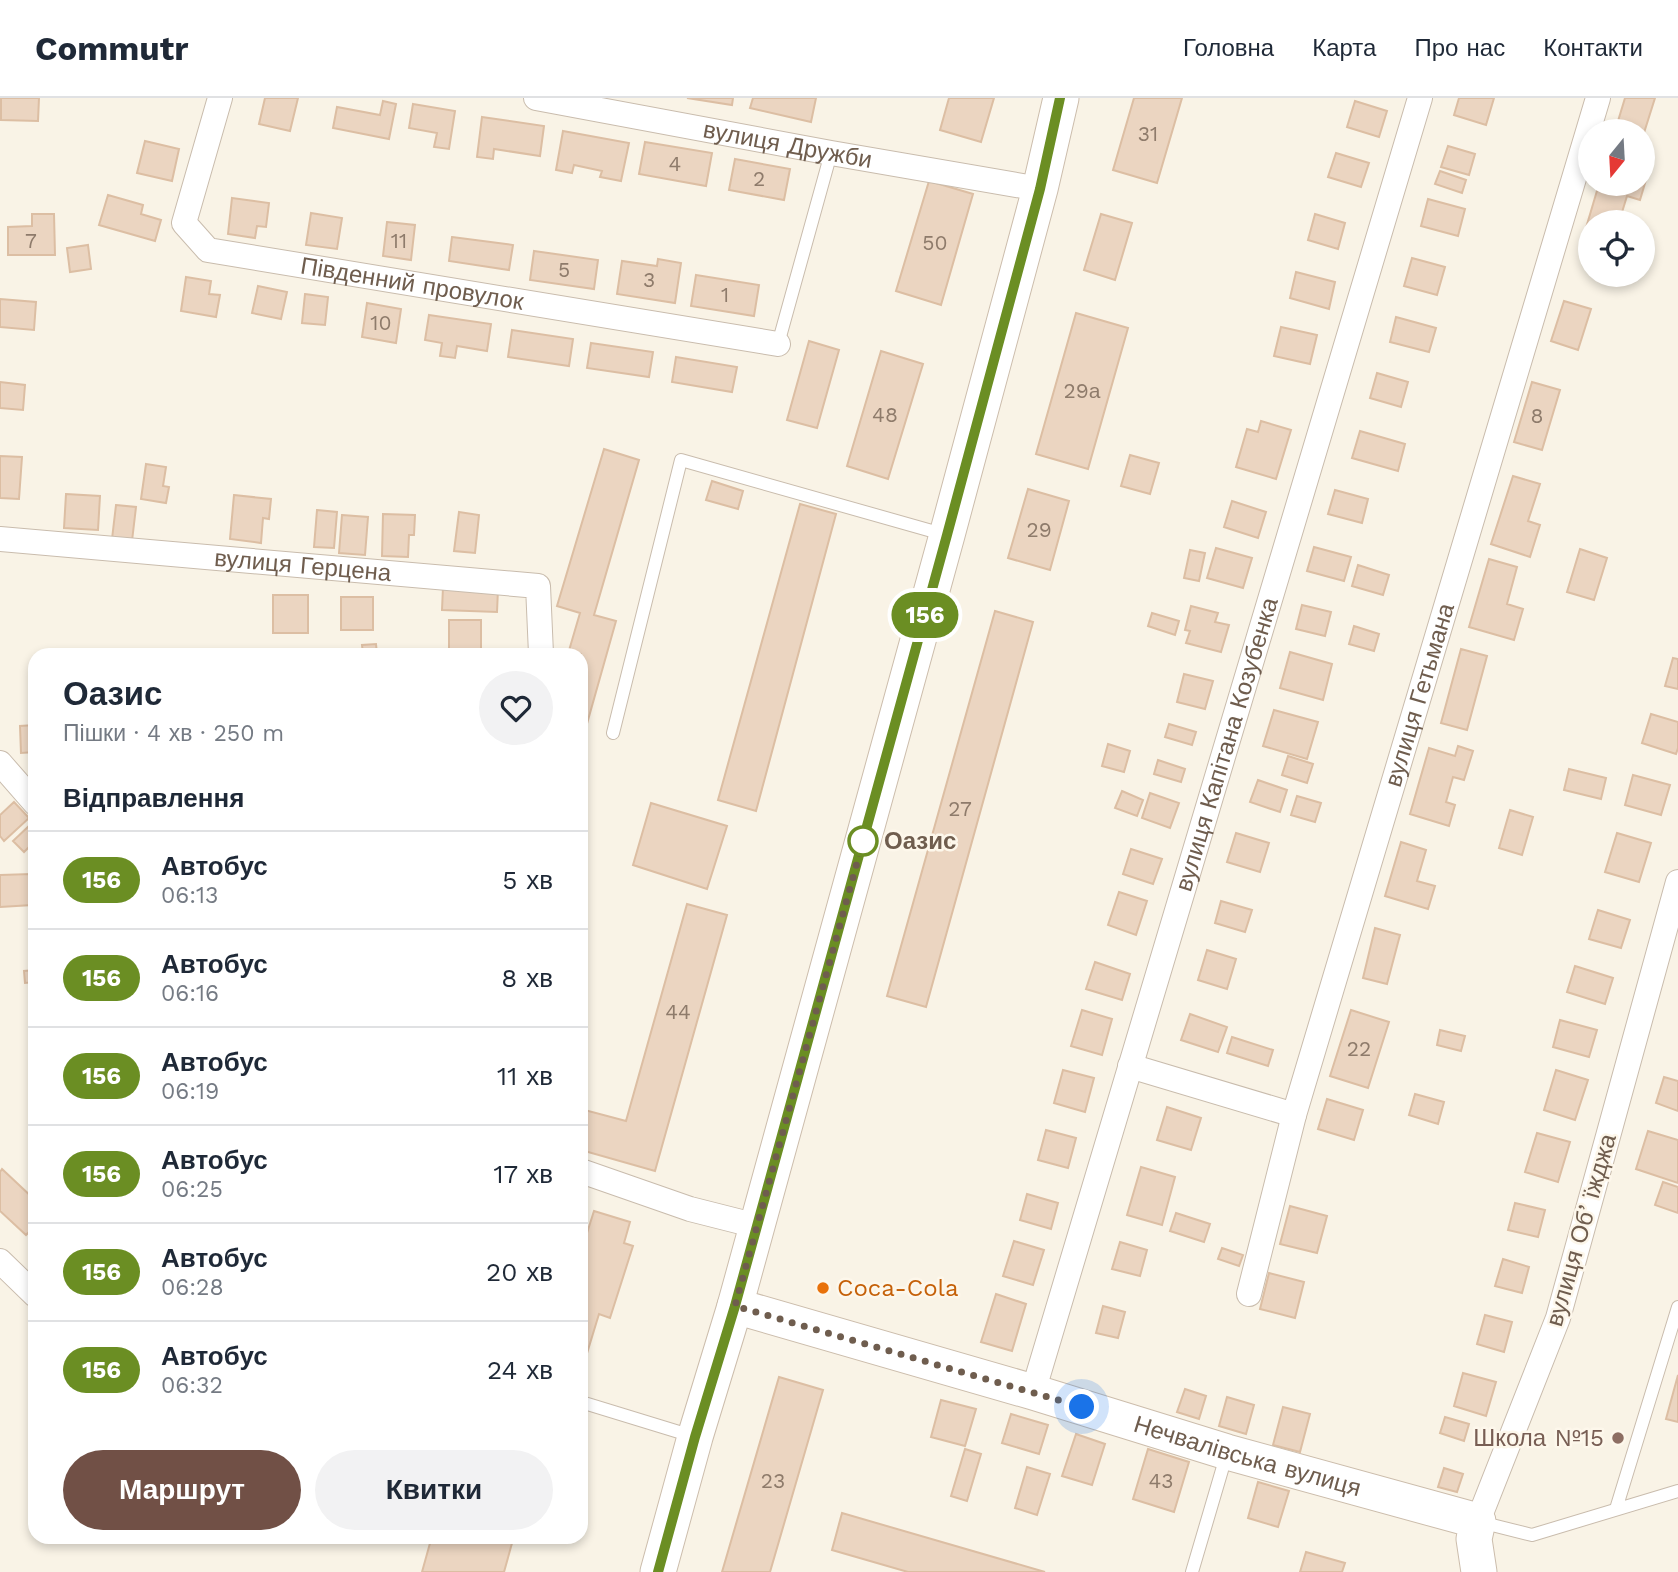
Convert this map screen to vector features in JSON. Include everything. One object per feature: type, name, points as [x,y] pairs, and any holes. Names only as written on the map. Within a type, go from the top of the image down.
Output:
[{"type":"street","name":"Південний провулок","points":[[220,98],[184,223],[208,250],[778,344]]},
{"type":"street","name":"вулиця Дружби","points":[[536,98],[1040,189]]},
{"type":"street","points":[[658,1572],[735,1306],[947,535],[1040,189],[1060,98]]},
{"type":"street","name":"вулиця Капітана Козубенка","points":[[1033,1392],[1420,98]]},
{"type":"street","name":"вулиця Гетьмана","points":[[1250,1294],[1294,1115],[1598,98]]},
{"type":"street","name":"вулиця Герцена","points":[[0,539],[538,586],[541,648]]},
{"type":"street","points":[[0,763],[28,795]]},
{"type":"street","name":"вулиця Обʼїжджа","points":[[1479,1572],[1474,1539],[1478,1521],[1558,1318],[1678,882]]},
{"type":"street","points":[[1130,1066],[1294,1115]]},
{"type":"street","points":[[588,1173],[690,1209],[757,1226]]},
{"type":"street","points":[[0,1261],[28,1288]]},
{"type":"street","name":"Нечвалівська вулиця","points":[[735,1306],[1033,1392],[1227,1452],[1478,1521]]},
{"type":"lane","points":[[778,344],[831,153]]},
{"type":"lane","points":[[613,733],[681,460],[947,535]]},
{"type":"lane","points":[[1616,1509],[1678,1307]]},
{"type":"lane","points":[[588,1404],[695,1437]]},
{"type":"lane","points":[[1192,1572],[1227,1452]]},
{"type":"lane","points":[[1478,1521],[1532,1535],[1678,1491]]},
{"type":"building","points":[[1,98],[39,98],[38,121],[1,120]]},
{"type":"building","points":[[265,98],[298,98],[290,131],[259,124]]},
{"type":"building","points":[[687,98],[733,98],[732,105]]},
{"type":"building","points":[[753,98],[816,98],[811,122],[750,108]]},
{"type":"building","points":[[949,98],[994,98],[981,142],[940,130]]},
{"type":"building","points":[[1134,98],[1182,98],[1157,183],[1113,170]]},
{"type":"building","points":[[1459,98],[1494,98],[1486,125],[1454,115]]},
{"type":"building","points":[[1625,98],[1655,98],[1648,119],[1619,119]]},
{"type":"building","points":[[383,101],[396,104],[389,139],[333,128],[337,107],[380,115]]},
{"type":"building","points":[[1355,101],[1387,111],[1379,137],[1347,127]]},
{"type":"building","points":[[413,104],[455,111],[449,149],[434,147],[437,133],[409,128]]},
{"type":"building","points":[[482,117],[544,126],[540,156],[494,149],[493,159],[477,157]]},
{"type":"building","points":[[563,131],[629,143],[621,181],[600,177],[602,171],[574,165],[572,173],[556,170]]},
{"type":"building","points":[[145,141],[179,149],[172,181],[137,173]]},
{"type":"building","points":[[645,142],[712,153],[706,186],[639,174]]},
{"type":"building","points":[[1448,146],[1475,154],[1469,175],[1441,167]]},
{"type":"building","points":[[1336,153],[1369,163],[1361,187],[1328,177]]},
{"type":"building","points":[[735,159],[790,169],[784,200],[729,190]]},
{"type":"building","points":[[1440,171],[1466,180],[1462,193],[1435,184]]},
{"type":"building","points":[[929,181],[973,194],[941,305],[896,291]]},
{"type":"building","points":[[108,195],[143,205],[141,214],[161,220],[155,241],[99,225]]},
{"type":"building","points":[[1595,196],[1627,196],[1623,210],[1591,210]]},
{"type":"building","points":[[232,198],[269,203],[266,227],[257,226],[255,238],[228,234]]},
{"type":"building","points":[[1428,199],[1465,209],[1458,236],[1421,226]]},
{"type":"building","points":[[311,213],[342,218],[337,249],[306,245]]},
{"type":"building","points":[[32,214],[54,214],[55,255],[8,255],[8,227],[32,226]]},
{"type":"building","points":[[1101,214],[1132,223],[1115,280],[1084,270]]},
{"type":"building","points":[[1315,214],[1345,223],[1338,249],[1308,240]]},
{"type":"building","points":[[387,222],[415,225],[411,260],[383,256]]},
{"type":"building","points":[[452,237],[513,245],[509,270],[449,261]]},
{"type":"building","points":[[88,245],[91,269],[70,272],[67,248]]},
{"type":"building","points":[[534,251],[598,260],[594,289],[530,280]]},
{"type":"building","points":[[1412,258],[1445,267],[1437,295],[1404,286]]},
{"type":"building","points":[[658,259],[681,263],[675,303],[617,294],[622,261],[657,266]]},
{"type":"building","points":[[1296,272],[1335,282],[1329,309],[1290,298]]},
{"type":"building","points":[[696,275],[759,285],[754,316],[691,306]]},
{"type":"building","points":[[186,277],[211,281],[209,294],[220,295],[216,317],[181,311]]},
{"type":"building","points":[[258,286],[287,292],[281,319],[252,313]]},
{"type":"building","points":[[305,294],[328,297],[325,325],[302,323]]},
{"type":"building","points":[[0,299],[36,302],[34,330],[0,327]]},
{"type":"building","points":[[1564,301],[1591,309],[1578,350],[1551,341]]},
{"type":"building","points":[[367,303],[401,309],[396,343],[362,337]]},
{"type":"building","points":[[1076,313],[1128,328],[1088,469],[1036,454]]},
{"type":"building","points":[[429,315],[491,324],[487,351],[457,346],[455,358],[440,356],[442,343],[425,340]]},
{"type":"building","points":[[1396,317],[1436,328],[1429,352],[1390,342]]},
{"type":"building","points":[[1281,327],[1317,335],[1310,364],[1274,356]]},
{"type":"building","points":[[512,330],[573,339],[569,366],[508,357]]},
{"type":"building","points":[[809,341],[839,350],[817,428],[787,420]]},
{"type":"building","points":[[591,343],[653,352],[649,377],[587,368]]},
{"type":"building","points":[[881,351],[923,364],[888,479],[847,466]]},
{"type":"building","points":[[676,357],[737,367],[732,392],[672,382]]},
{"type":"building","points":[[1377,373],[1408,382],[1401,407],[1370,398]]},
{"type":"building","points":[[0,382],[25,385],[23,410],[0,408]]},
{"type":"building","points":[[1532,382],[1560,390],[1542,450],[1514,442]]},
{"type":"building","points":[[1261,421],[1291,430],[1276,479],[1236,467],[1247,429],[1258,432]]},
{"type":"building","points":[[1360,431],[1405,444],[1398,471],[1352,458]]},
{"type":"building","points":[[604,449],[639,460],[594,615],[616,621],[588,720],[588,648],[570,648],[580,613],[557,606]]},
{"type":"building","points":[[1130,455],[1159,463],[1150,494],[1121,486]]},
{"type":"building","points":[[0,456],[22,457],[19,499],[0,498]]},
{"type":"building","points":[[146,464],[166,467],[163,486],[169,487],[166,503],[141,499]]},
{"type":"building","points":[[1513,476],[1540,484],[1528,521],[1540,525],[1530,557],[1491,544]]},
{"type":"building","points":[[712,481],[743,491],[738,509],[706,500]]},
{"type":"building","points":[[1028,489],[1069,501],[1050,570],[1008,558]]},
{"type":"building","points":[[1335,490],[1368,499],[1362,523],[1328,514]]},
{"type":"building","points":[[66,494],[100,496],[98,530],[64,528]]},
{"type":"building","points":[[234,495],[271,499],[269,519],[263,518],[261,543],[230,539]]},
{"type":"building","points":[[1232,501],[1266,512],[1258,538],[1224,527]]},
{"type":"building","points":[[800,504],[836,514],[756,811],[718,800]]},
{"type":"building","points":[[116,505],[136,507],[132,541],[112,539]]},
{"type":"building","points":[[317,510],[337,512],[334,548],[314,547]]},
{"type":"building","points":[[459,512],[479,515],[475,553],[454,551]]},
{"type":"building","points":[[383,514],[415,515],[414,535],[409,535],[408,557],[382,556]]},
{"type":"building","points":[[342,515],[368,517],[365,555],[339,553]]},
{"type":"building","points":[[1314,547],[1351,557],[1344,581],[1307,571]]},
{"type":"building","points":[[1216,548],[1252,558],[1243,588],[1207,578]]},
{"type":"building","points":[[1580,549],[1607,558],[1594,600],[1567,592]]},
{"type":"building","points":[[1190,550],[1205,553],[1199,581],[1184,578]]},
{"type":"building","points":[[1489,559],[1517,567],[1507,604],[1523,609],[1514,640],[1469,627]]},
{"type":"building","points":[[1358,565],[1389,575],[1383,595],[1352,586]]},
{"type":"building","points":[[443,587],[498,589],[497,612],[442,610]]},
{"type":"building","points":[[273,595],[308,595],[308,633],[273,633]]},
{"type":"building","points":[[341,597],[373,597],[373,630],[341,630]]},
{"type":"building","points":[[1302,605],[1331,612],[1325,636],[1296,629]]},
{"type":"building","points":[[1191,606],[1218,613],[1215,622],[1229,625],[1221,652],[1186,643],[1190,631],[1185,630]]},
{"type":"building","points":[[995,611],[1033,622],[926,1007],[887,996]]},
{"type":"building","points":[[1152,613],[1179,621],[1175,635],[1148,626]]},
{"type":"building","points":[[449,620],[481,620],[481,648],[449,648]]},
{"type":"building","points":[[1354,626],[1379,634],[1374,651],[1349,644]]},
{"type":"building","points":[[376,644],[376,648],[362,648],[362,645]]},
{"type":"building","points":[[1461,649],[1487,656],[1467,730],[1441,723]]},
{"type":"building","points":[[1290,652],[1332,664],[1323,700],[1280,688]]},
{"type":"building","points":[[1673,658],[1678,659],[1678,689],[1665,686]]},
{"type":"building","points":[[1184,674],[1213,681],[1205,709],[1177,702]]},
{"type":"building","points":[[1274,710],[1318,722],[1307,759],[1263,746]]},
{"type":"building","points":[[1651,714],[1678,722],[1676,754],[1642,743]]},
{"type":"building","points":[[1169,724],[1196,732],[1192,745],[1165,737]]},
{"type":"building","points":[[28,725],[28,752],[21,753],[20,726]]},
{"type":"building","points":[[1108,744],[1130,751],[1124,772],[1102,766]]},
{"type":"building","points":[[1458,746],[1473,751],[1464,780],[1453,777],[1446,802],[1455,805],[1449,826],[1410,814],[1429,748],[1455,756]]},
{"type":"building","points":[[1288,756],[1313,764],[1307,783],[1282,775]]},
{"type":"building","points":[[1158,760],[1185,769],[1181,782],[1154,774]]},
{"type":"building","points":[[1569,769],[1606,778],[1601,799],[1564,790]]},
{"type":"building","points":[[1633,775],[1670,785],[1661,815],[1625,805]]},
{"type":"building","points":[[1258,780],[1287,790],[1280,812],[1250,802]]},
{"type":"building","points":[[1122,791],[1143,800],[1137,816],[1115,808]]},
{"type":"building","points":[[1150,793],[1179,803],[1170,828],[1142,818]]},
{"type":"building","points":[[1297,796],[1321,803],[1315,822],[1291,815]]},
{"type":"building","points":[[14,802],[28,819],[4,841],[0,836],[0,815]]},
{"type":"building","points":[[651,803],[727,826],[707,889],[633,865]]},
{"type":"building","points":[[1510,810],[1533,817],[1522,855],[1499,848]]},
{"type":"building","points":[[28,827],[28,848],[24,852],[13,841]]},
{"type":"building","points":[[1236,833],[1269,843],[1260,872],[1227,862]]},
{"type":"building","points":[[1617,833],[1651,843],[1639,882],[1605,872]]},
{"type":"building","points":[[1401,842],[1426,850],[1417,881],[1435,886],[1428,909],[1385,896]]},
{"type":"building","points":[[1131,849],[1162,859],[1153,884],[1123,874]]},
{"type":"building","points":[[28,874],[28,905],[0,907],[0,875]]},
{"type":"building","points":[[1119,892],[1147,901],[1136,935],[1108,925]]},
{"type":"building","points":[[1221,901],[1252,910],[1245,932],[1215,923]]},
{"type":"building","points":[[687,904],[727,915],[655,1171],[588,1152],[588,1111],[626,1121]]},
{"type":"building","points":[[1598,910],[1630,920],[1621,948],[1589,939]]},
{"type":"building","points":[[1375,928],[1400,935],[1387,984],[1363,978]]},
{"type":"building","points":[[1207,950],[1236,959],[1227,989],[1198,980]]},
{"type":"building","points":[[1095,962],[1130,974],[1122,1000],[1086,989]]},
{"type":"building","points":[[1575,966],[1613,978],[1605,1004],[1567,992]]},
{"type":"building","points":[[24,971],[28,971],[28,983],[25,983]]},
{"type":"building","points":[[1082,1010],[1112,1019],[1102,1055],[1071,1046]]},
{"type":"building","points":[[1351,1010],[1389,1022],[1368,1088],[1330,1076]]},
{"type":"building","points":[[1190,1014],[1227,1027],[1218,1052],[1181,1040]]},
{"type":"building","points":[[1560,1020],[1597,1030],[1589,1057],[1553,1047]]},
{"type":"building","points":[[1440,1030],[1465,1036],[1461,1051],[1437,1045]]},
{"type":"building","points":[[1232,1037],[1273,1050],[1268,1066],[1227,1053]]},
{"type":"building","points":[[1063,1070],[1094,1078],[1085,1112],[1054,1103]]},
{"type":"building","points":[[1556,1070],[1588,1080],[1575,1120],[1544,1110]]},
{"type":"building","points":[[1664,1077],[1678,1081],[1678,1111],[1656,1103]]},
{"type":"building","points":[[1415,1094],[1444,1102],[1438,1124],[1409,1115]]},
{"type":"building","points":[[1327,1099],[1363,1110],[1354,1140],[1318,1129]]},
{"type":"building","points":[[1167,1107],[1201,1118],[1191,1150],[1157,1140]]},
{"type":"building","points":[[1046,1130],[1076,1138],[1068,1168],[1038,1160]]},
{"type":"building","points":[[1648,1131],[1678,1140],[1678,1183],[1636,1169]]},
{"type":"building","points":[[1537,1133],[1570,1142],[1558,1182],[1525,1172]]},
{"type":"building","points":[[1141,1167],[1175,1177],[1162,1225],[1127,1215]]},
{"type":"building","points":[[2,1169],[28,1193],[26,1235],[0,1211]]},
{"type":"building","points":[[1663,1182],[1678,1187],[1678,1213],[1655,1205]]},
{"type":"building","points":[[1027,1194],[1058,1203],[1051,1229],[1020,1220]]},
{"type":"building","points":[[1515,1203],[1545,1210],[1538,1237],[1508,1230]]},
{"type":"building","points":[[1290,1206],[1327,1216],[1317,1253],[1280,1244]]},
{"type":"building","points":[[594,1211],[630,1222],[624,1243],[633,1246],[610,1318],[599,1314],[588,1350],[588,1230]]},
{"type":"building","points":[[1176,1213],[1210,1224],[1204,1242],[1170,1231]]},
{"type":"building","points":[[1014,1241],[1044,1250],[1033,1285],[1003,1276]]},
{"type":"building","points":[[1120,1242],[1147,1250],[1140,1276],[1112,1269]]},
{"type":"building","points":[[1222,1248],[1243,1255],[1239,1266],[1218,1259]]},
{"type":"building","points":[[1503,1259],[1529,1267],[1522,1293],[1495,1286]]},
{"type":"building","points":[[1269,1273],[1304,1282],[1295,1318],[1260,1309]]},
{"type":"building","points":[[996,1294],[1026,1304],[1012,1351],[981,1342]]},
{"type":"building","points":[[1103,1306],[1125,1312],[1118,1338],[1096,1333]]},
{"type":"building","points":[[1485,1315],[1512,1322],[1504,1352],[1477,1344]]},
{"type":"building","points":[[1463,1373],[1496,1382],[1486,1416],[1454,1406]]},
{"type":"building","points":[[1678,1375],[1678,1422],[1666,1419]]},
{"type":"building","points":[[779,1377],[823,1390],[770,1572],[722,1572]]},
{"type":"building","points":[[1185,1389],[1206,1396],[1199,1419],[1177,1412]]},
{"type":"building","points":[[1227,1397],[1254,1405],[1246,1434],[1219,1426]]},
{"type":"building","points":[[941,1400],[976,1409],[965,1446],[931,1437]]},
{"type":"building","points":[[1283,1407],[1310,1414],[1300,1452],[1273,1445]]},
{"type":"building","points":[[1011,1414],[1048,1425],[1039,1454],[1002,1443]]},
{"type":"building","points":[[1445,1417],[1469,1424],[1464,1441],[1440,1433]]},
{"type":"building","points":[[1076,1434],[1105,1444],[1092,1485],[1062,1476]]},
{"type":"building","points":[[965,1449],[981,1454],[967,1501],[951,1496]]},
{"type":"building","points":[[1148,1449],[1189,1462],[1174,1512],[1133,1499]]},
{"type":"building","points":[[1027,1467],[1050,1474],[1037,1515],[1015,1508]]},
{"type":"building","points":[[1444,1468],[1463,1474],[1457,1492],[1438,1487]]},
{"type":"building","points":[[1258,1482],[1289,1491],[1278,1527],[1248,1518]]},
{"type":"building","points":[[842,1513],[1045,1572],[908,1572],[832,1550]]},
{"type":"building","points":[[430,1544],[512,1544],[504,1572],[422,1572]]},
{"type":"building","points":[[1306,1552],[1345,1563],[1342,1572],[1300,1572]]},
{"type":"bus line","name":"156","points":[[658,1572],[735,1306],[947,535],[1040,189],[1060,98]]},
{"type":"place","name":"Оазис","points":[[863,841]]},
{"type":"place","name":"Coca-Cola","points":[[823,1288]]},
{"type":"place","name":"Школа №15","points":[[1618,1438]]},
{"type":"route","points":[[863,841],[735,1306],[1082,1407]]}]
